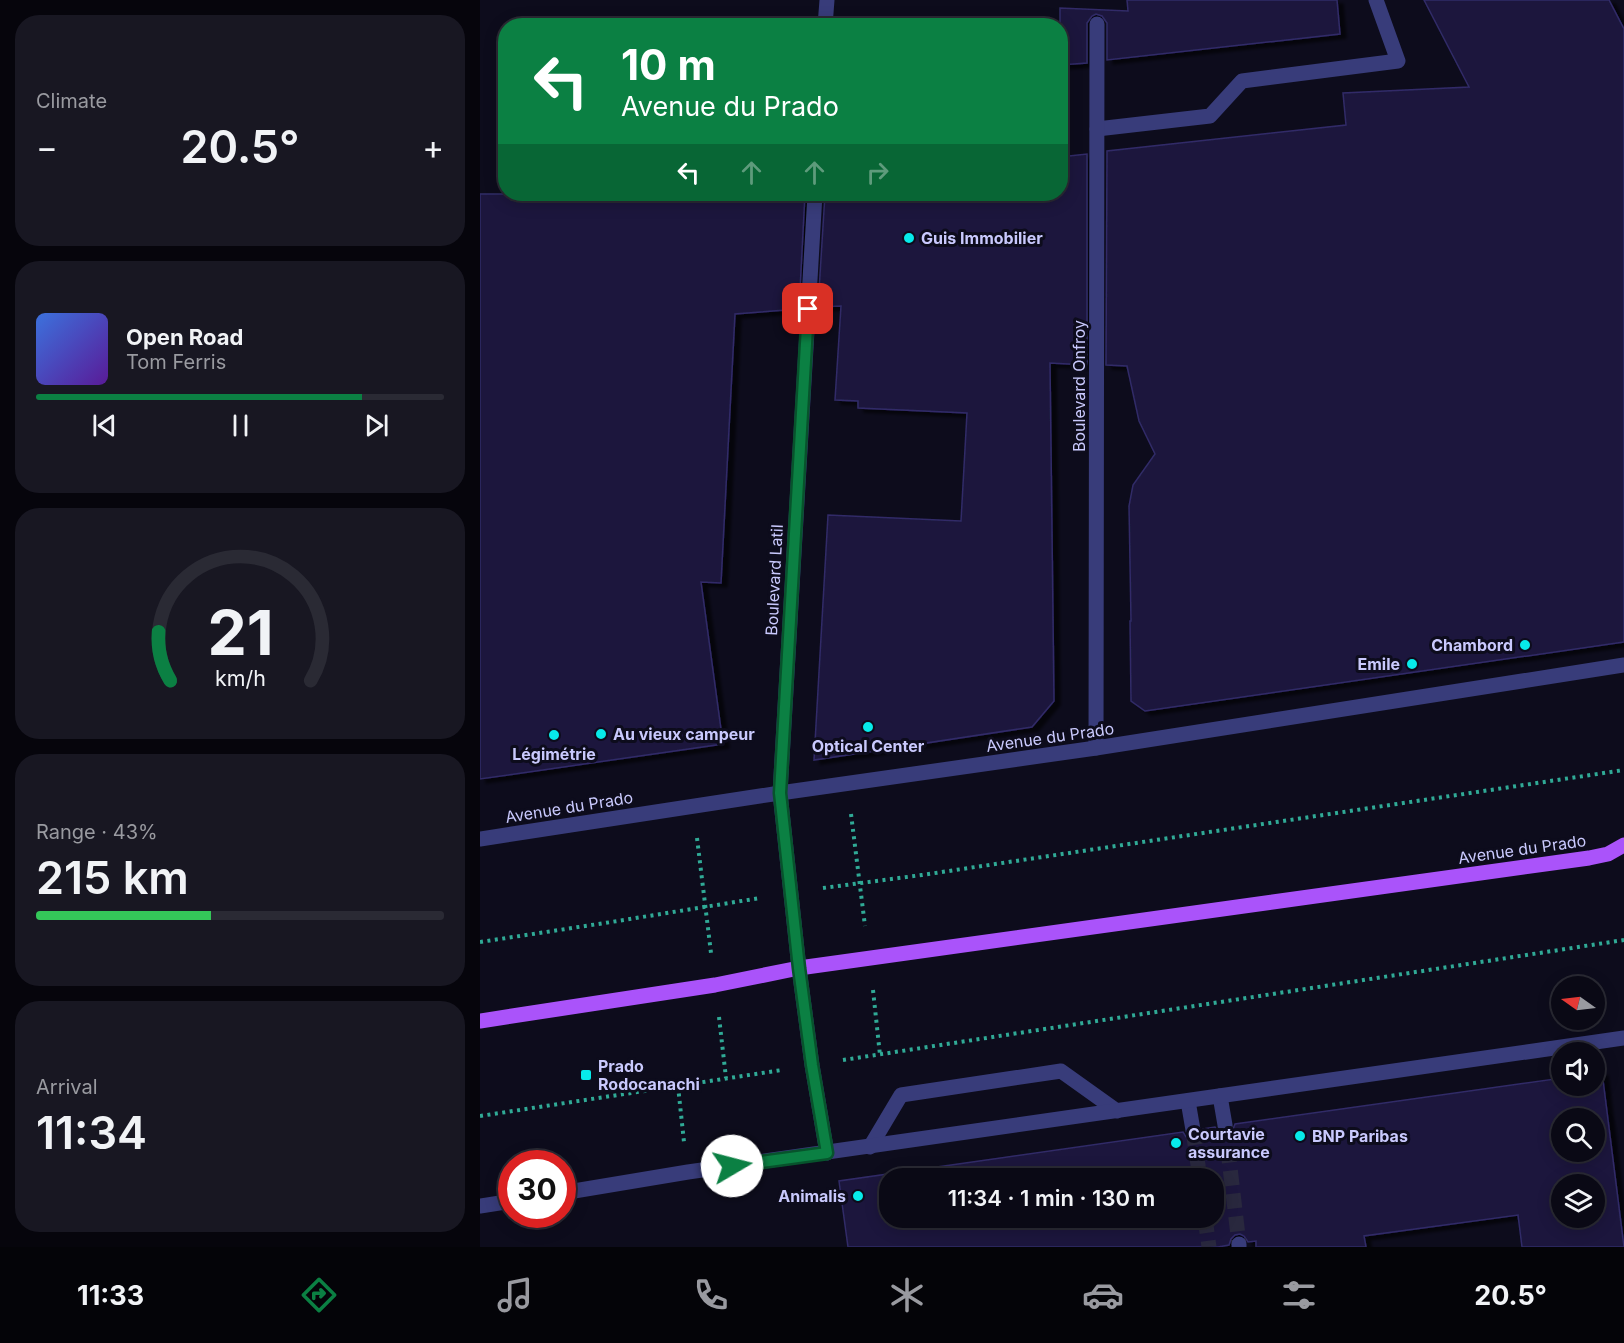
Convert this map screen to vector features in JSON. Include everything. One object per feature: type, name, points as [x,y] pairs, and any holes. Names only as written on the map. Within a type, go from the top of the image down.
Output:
[{"type":"main road","name":"Avenue du Prado","points":[[480,1022],[715,985],[799,968],[1589,858],[1608,854],[1624,845]]},
{"type":"main road","name":"Avenue du Prado","points":[[1608,854],[1624,857]]},
{"type":"street","points":[[826,18],[827,0]]},
{"type":"street","points":[[1097,129],[1210,117],[1242,81],[1398,61],[1377,0]]},
{"type":"street","name":"Boulevard Onfroy","points":[[1096,748],[1097,24]]},
{"type":"street","name":"Boulevard Latil","points":[[799,968],[780,793],[815,201]]},
{"type":"street","name":"Avenue du Prado","points":[[480,839],[1096,748],[1624,665]]},
{"type":"street","points":[[799,968],[827,1153]]},
{"type":"street","points":[[576,1191],[688,1172],[1624,1038]]},
{"type":"street","points":[[870,1147],[901,1095],[1061,1071],[1117,1111]]},
{"type":"street","points":[[1220,1096],[1225,1125]]},
{"type":"street","points":[[1188,1101],[1193,1130]]},
{"type":"street","points":[[480,1206],[498,1203]]},
{"type":"path","points":[[480,942],[790,893],[1624,770]]},
{"type":"path","points":[[848,784],[880,1054]]},
{"type":"path","points":[[693,807],[726,1078]]},
{"type":"path","points":[[480,1116],[1624,940]]},
{"type":"path","points":[[678,1086],[688,1172]]},
{"type":"building","points":[[1127,0],[1337,0],[1340,34],[1107,60],[1107,23],[1102,16],[1096,14],[1087,23],[1087,63],[1068,64],[1068,18],[1060,18],[1060,8],[1128,11]]},
{"type":"building","points":[[1424,0],[1609,0],[1624,29],[1624,642],[1145,711],[1131,701],[1129,506],[1133,485],[1155,454],[1139,421],[1127,366],[1106,365],[1107,151],[1346,125],[1343,93],[1469,87]]},
{"type":"building","points":[[1087,154],[1087,365],[1050,363],[1054,701],[1032,727],[814,760],[828,515],[961,521],[967,413],[858,408],[858,401],[835,400],[841,306],[818,307],[825,201],[1068,201],[1068,156]]},
{"type":"building","points":[[480,194],[498,194],[498,201],[805,201],[799,309],[735,314],[721,583],[701,582],[723,744],[480,779]]},
{"type":"building","points":[[1551,1080],[1551,1096],[1605,1096],[1624,1247],[1522,1247],[1518,1215],[1364,1236],[1366,1247],[1256,1247],[1256,1241],[1248,1242],[1240,1234],[1231,1239],[1229,1245],[1218,1247],[848,1247],[839,1181],[879,1175],[879,1228],[1224,1228],[1224,1168],[930,1168],[1183,1132],[1186,1137],[1194,1140],[1200,1137],[1203,1129],[1215,1127],[1218,1132],[1226,1135],[1232,1132],[1235,1124]]},
{"type":"tunnel","points":[[1225,1125],[1239,1244]]},
{"type":"tunnel","points":[[1193,1130],[1198,1168]]},
{"type":"tunnel","points":[[1206,1228],[1209,1247]]},
{"type":"place","name":"Guis Immobilier","points":[[909,238]]},
{"type":"place","name":"Chambord","points":[[1525,645]]},
{"type":"place","name":"Emile","points":[[1412,664]]},
{"type":"place","name":"Optical Center","points":[[868,727]]},
{"type":"place","name":"Au vieux campeur","points":[[601,734]]},
{"type":"place","name":"Légimétrie","points":[[554,735]]},
{"type":"place","name":"Prado Rodocanachi","points":[[586,1075]]},
{"type":"place","name":"BNP Paribas","points":[[1300,1136]]},
{"type":"place","name":"Courtavie assurance","points":[[1176,1143]]},
{"type":"place","name":"Animalis","points":[[858,1196]]},
{"type":"route","points":[[732,1166],[827,1153],[799,968],[780,793],[808,309]]}]
